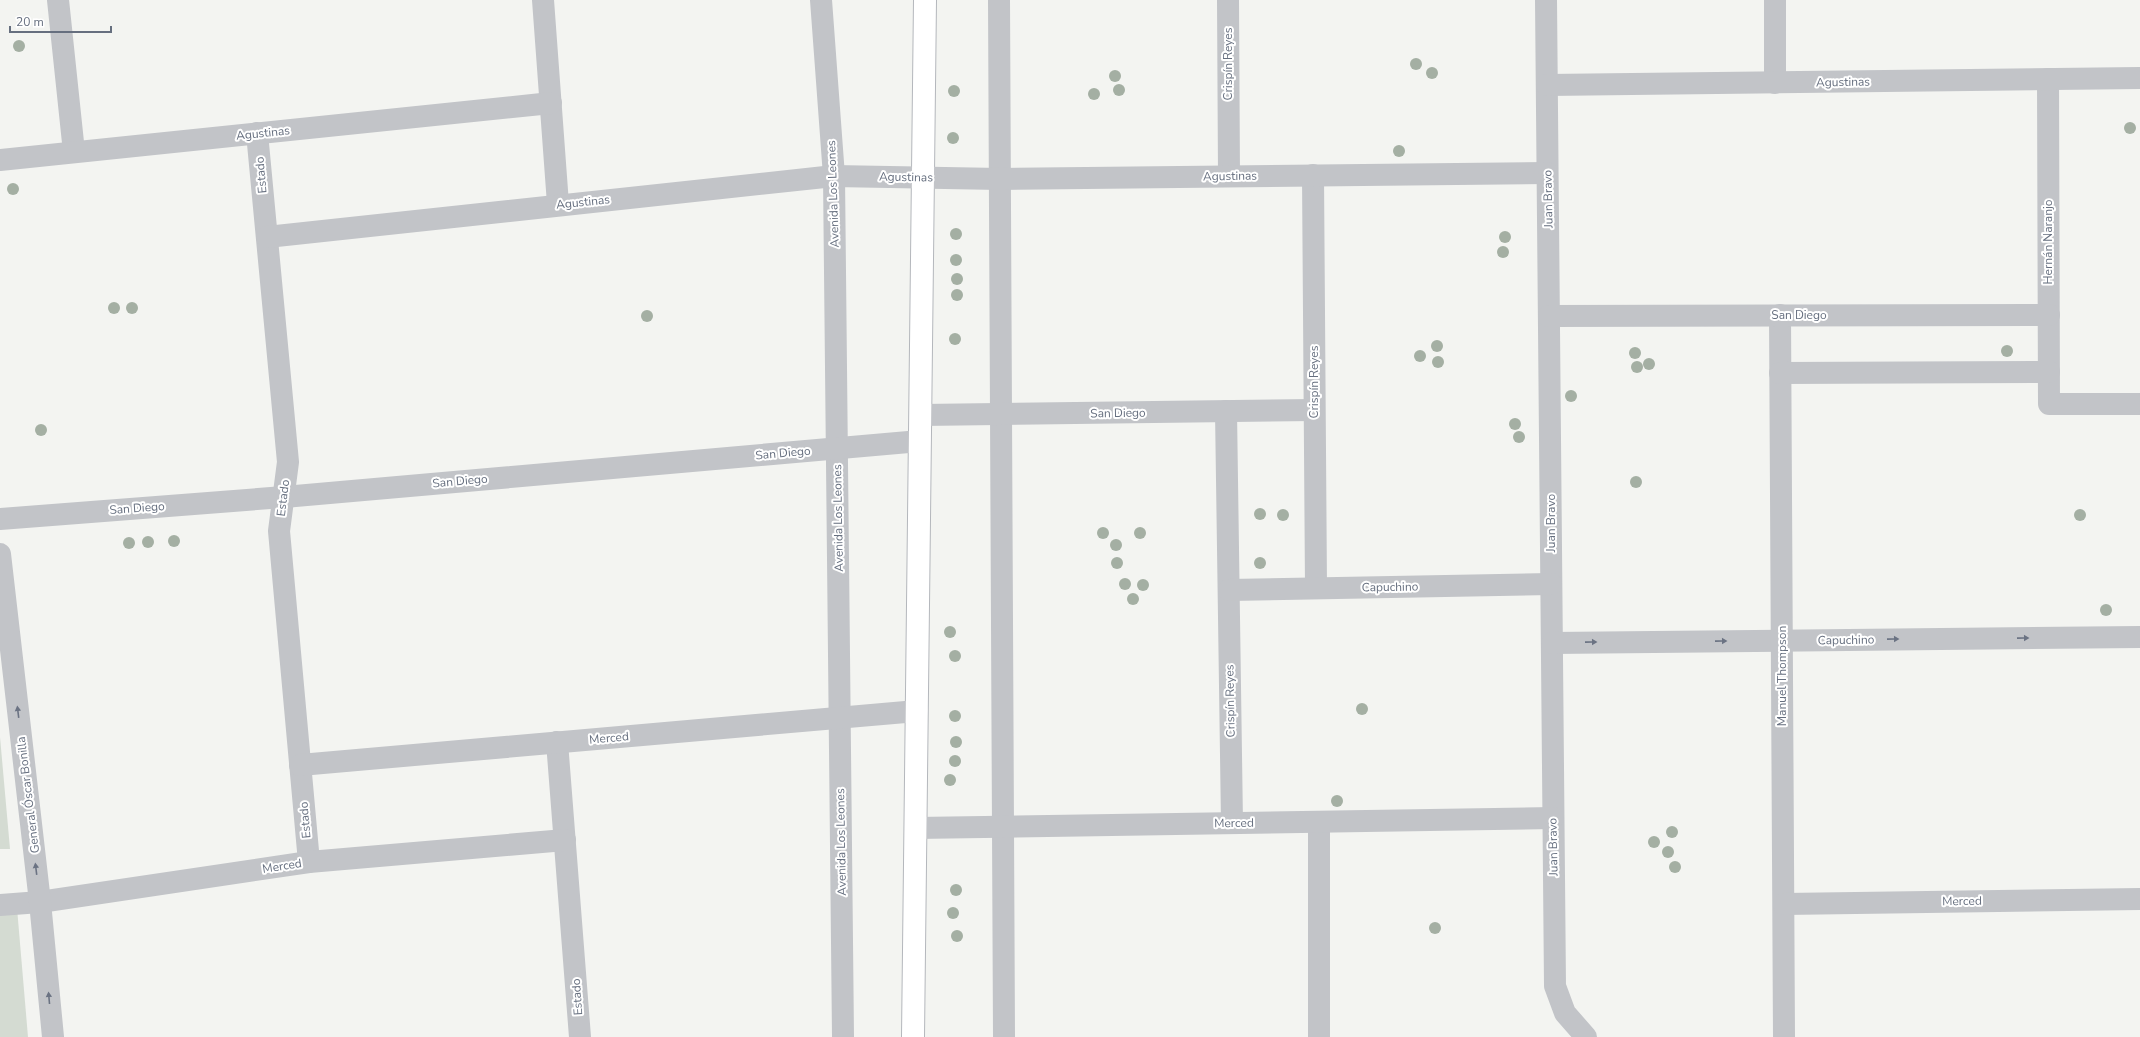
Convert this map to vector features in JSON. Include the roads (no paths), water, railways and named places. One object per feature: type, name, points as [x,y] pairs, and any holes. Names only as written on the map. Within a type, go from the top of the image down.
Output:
[{"type":"main road","points":[[913,1037],[925,0]]},
{"type":"street","points":[[58,0],[74,152]]},
{"type":"street","points":[[543,0],[558,204]]},
{"type":"street","name":"Avenida Los Leones","points":[[821,0],[834,176],[843,1037]]},
{"type":"street","points":[[999,0],[1004,1037]]},
{"type":"street","name":"Crispín Reyes","points":[[1228,0],[1229,176]]},
{"type":"street","name":"Juan Bravo","points":[[1546,0],[1555,986],[1566,1013],[1586,1037]]},
{"type":"street","points":[[1775,0],[1775,83]]},
{"type":"street","name":"Agustinas","points":[[1547,85],[2140,78]]},
{"type":"street","name":"Hernán Naranjo","points":[[2048,79],[2049,404],[2140,404]]},
{"type":"street","name":"Agustinas","points":[[0,160],[550,103]]},
{"type":"street","name":"Estado","points":[[257,133],[288,462],[280,532],[309,862]]},
{"type":"street","name":"Agustinas","points":[[267,237],[558,204],[834,176],[1000,179],[1548,173]]},
{"type":"street","name":"Crispín Reyes","points":[[1313,175],[1316,588]]},
{"type":"street","name":"Manuel Thompson","points":[[1780,315],[1784,1037]]},
{"type":"street","name":"San Diego","points":[[1549,316],[2048,315]]},
{"type":"street","points":[[1780,373],[2049,372]]},
{"type":"street","name":"San Diego","points":[[921,415],[1314,410]]},
{"type":"street","name":"Crispín Reyes","points":[[1226,411],[1232,823]]},
{"type":"street","name":"San Diego","points":[[0,519],[284,497],[920,441]]},
{"type":"street","name":"General Óscar Bonilla","points":[[0,554],[40,902],[52,1037]]},
{"type":"street","name":"Capuchino","points":[[1229,590],[1551,584]]},
{"type":"street","name":"Capuchino","points":[[1552,642],[2140,637]]},
{"type":"street","name":"Merced","points":[[300,765],[917,711]]},
{"type":"street","name":"Estado","points":[[557,742],[566,840],[580,1037]]},
{"type":"street","name":"Merced","points":[[916,828],[1553,818]]},
{"type":"street","points":[[1319,822],[1319,1037]]},
{"type":"street","name":"Merced","points":[[0,905],[40,902],[309,862],[566,840]]},
{"type":"street","name":"Merced","points":[[1784,904],[2140,899]]}]
